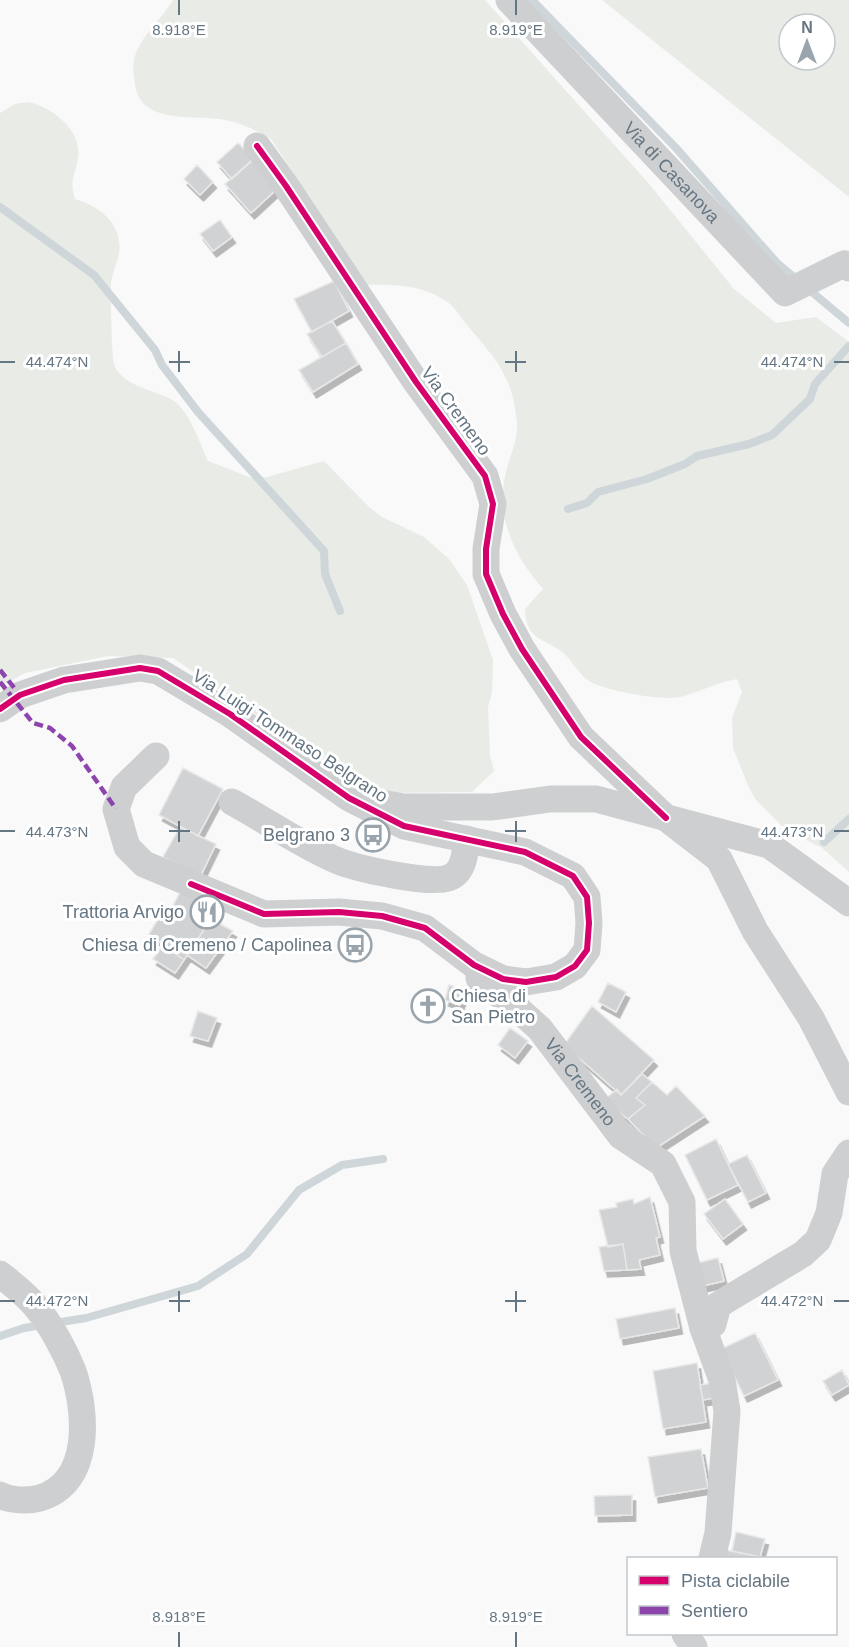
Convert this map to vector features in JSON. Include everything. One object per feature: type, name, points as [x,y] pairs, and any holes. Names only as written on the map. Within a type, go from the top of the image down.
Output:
[{"type":"street","name":"Via di Casanova","points":[[509,0],[784,293],[846,266]]},
{"type":"street","name":"Via Cremeno","points":[[257,146],[416,382],[484,476],[493,504],[486,549],[486,574],[503,614],[522,649],[581,737],[666,818],[719,859],[755,930],[811,1018],[849,1092]]},
{"type":"street","name":"Via Luigi Tommaso Belgrano","points":[[0,709],[20,695],[64,680],[141,668],[158,671],[230,714],[349,798],[404,826],[525,852],[573,876],[587,897],[590,923],[587,950],[575,966],[556,977],[526,982],[503,979],[474,965]]},
{"type":"street","name":"Via Cremeno","points":[[156,756],[124,787],[116,809],[127,847],[144,864],[264,914],[339,912],[382,916],[425,928],[474,965],[482,984],[508,1000],[540,1029],[621,1136],[663,1164],[682,1202],[683,1251],[703,1328],[722,1380],[727,1412],[718,1533],[712,1557]]},
{"type":"street","name":"Via Cremeno","points":[[349,798],[403,807],[492,807],[550,800],[596,798],[769,846],[849,903]]},
{"type":"street","points":[[232,802],[336,861],[407,878],[448,878],[458,871],[464,861],[467,839]]},
{"type":"street","points":[[703,1328],[712,1324],[718,1305],[803,1254],[818,1240],[829,1213],[835,1174],[849,1153]]},
{"type":"street","points":[[0,1274],[37,1307],[53,1334],[72,1369],[83,1417],[82,1449],[69,1476],[54,1494],[32,1500],[0,1495]]},
{"type":"shaded area","points":[[173,0],[485,0],[650,185],[734,289],[776,323],[816,317],[849,342],[849,872],[822,848],[786,830],[756,800],[749,788],[733,748],[732,718],[742,692],[737,679],[672,698],[620,692],[589,681],[565,654],[531,632],[525,609],[543,589],[523,563],[505,520],[503,489],[515,442],[517,424],[512,393],[501,369],[455,309],[446,301],[418,289],[367,285],[271,139],[249,127],[231,121],[171,116],[158,112],[147,106],[139,97],[133,68],[135,57],[139,46]]},
{"type":"shaded area","points":[[602,0],[849,0],[849,197]]},
{"type":"shaded area","points":[[29,102],[47,109],[64,121],[70,129],[78,148],[73,182],[75,199],[101,212],[114,226],[117,234],[119,254],[111,285],[111,331],[113,359],[121,375],[138,386],[166,397],[180,406],[190,420],[208,461],[252,478],[267,477],[324,461],[369,507],[382,517],[424,537],[449,559],[467,585],[493,660],[492,692],[488,707],[490,755],[494,771],[472,792],[386,793],[347,777],[173,658],[108,656],[25,673],[0,687],[0,113],[15,104]]},
{"type":"building","points":[[238,143],[254,159],[232,179],[217,162]]},
{"type":"building","points":[[252,160],[278,188],[251,213],[225,184]]},
{"type":"building","points":[[197,165],[213,182],[200,195],[184,179]]},
{"type":"building","points":[[220,220],[232,237],[213,251],[200,234]]},
{"type":"building","points":[[334,281],[349,311],[312,332],[294,299]]},
{"type":"building","points":[[332,321],[346,343],[322,357],[307,334]]},
{"type":"building","points":[[346,343],[358,364],[313,392],[299,370]]},
{"type":"building","points":[[183,768],[223,789],[198,836],[159,815]]},
{"type":"building","points":[[180,827],[216,844],[200,877],[163,857]]},
{"type":"building","points":[[183,887],[217,910],[184,960],[149,934],[165,908],[170,911]]},
{"type":"building","points":[[211,919],[233,931],[206,968],[187,955]]},
{"type":"building","points":[[163,945],[184,960],[175,973],[153,959]]},
{"type":"building","points":[[608,983],[626,992],[616,1012],[598,1002]]},
{"type":"building","points":[[449,985],[465,990],[460,1005],[445,1000]]},
{"type":"building","points":[[592,1006],[654,1060],[621,1095],[564,1045]]},
{"type":"building","points":[[198,1011],[217,1018],[208,1041],[190,1036]]},
{"type":"building","points":[[510,1028],[528,1041],[515,1058],[498,1045]]},
{"type":"building","points":[[642,1074],[652,1082],[636,1098],[645,1105],[628,1119],[604,1100],[617,1089],[621,1095]]},
{"type":"building","points":[[652,1082],[667,1095],[676,1086],[705,1116],[656,1148],[628,1119],[645,1105],[636,1098]]},
{"type":"building","points":[[716,1139],[738,1185],[707,1200],[685,1155]]},
{"type":"building","points":[[747,1155],[766,1193],[748,1202],[728,1164]]},
{"type":"building","points":[[650,1197],[660,1237],[656,1238],[660,1255],[639,1260],[641,1269],[627,1270],[623,1244],[608,1247],[599,1210],[617,1207],[616,1203],[633,1199],[634,1204]]},
{"type":"building","points":[[725,1199],[743,1224],[723,1239],[704,1214]]},
{"type":"building","points":[[623,1244],[627,1270],[604,1271],[599,1247]]},
{"type":"building","points":[[718,1258],[724,1281],[702,1286],[697,1263]]},
{"type":"building","points":[[675,1308],[679,1328],[620,1339],[616,1319]]},
{"type":"building","points":[[755,1333],[778,1380],[744,1396],[721,1349]]},
{"type":"building","points":[[697,1363],[706,1422],[663,1429],[653,1371]]},
{"type":"building","points":[[842,1370],[849,1385],[832,1395],[823,1381]]},
{"type":"building","points":[[712,1383],[714,1398],[703,1400],[700,1385]]},
{"type":"building","points":[[701,1449],[708,1488],[655,1497],[648,1457]]},
{"type":"building","points":[[632,1495],[632,1515],[595,1516],[594,1496]]},
{"type":"building","points":[[736,1532],[765,1539],[760,1557],[732,1551]]},
{"type":"building","points":[[726,1550],[760,1557],[724,1557]]},
{"type":"waterway","points":[[532,0],[676,148],[777,263],[849,323]]},
{"type":"waterway","points":[[0,207],[94,275],[155,350],[162,365],[198,412],[324,551],[325,574],[340,611]]},
{"type":"waterway","points":[[568,509],[587,503],[598,492],[647,479],[685,464],[697,456],[749,444],[772,435],[810,399],[815,384],[849,346]]},
{"type":"waterway","points":[[824,842],[849,819]]},
{"type":"waterway","points":[[0,1336],[24,1328],[86,1318],[198,1286],[247,1254],[299,1190],[342,1165],[383,1159]]},
{"type":"marked path","points":[[0,670],[20,695]]},
{"type":"marked path","points":[[0,682],[33,723],[50,728],[72,746],[116,809]]},
{"type":"cycle path","points":[[257,146],[416,382],[485,476],[493,504],[486,549],[486,574],[503,614],[522,649],[581,737],[666,818]]},
{"type":"cycle path","points":[[0,709],[20,695],[64,680],[140,668],[158,671],[230,714],[349,798],[404,826],[525,852],[573,876],[587,897],[589,923],[587,950],[575,966],[556,977],[526,982],[503,979],[474,965],[425,928],[382,916],[339,912],[264,914],[191,884]]},
{"type":"place","name":"Belgrano 3","points":[[373,835]]},
{"type":"place","name":"Trattoria Arvigo","points":[[207,912]]},
{"type":"place","name":"Chiesa di Cremeno / Capolinea","points":[[355,945]]},
{"type":"place","name":"Chiesa di San Pietro","points":[[428,1006]]}]
